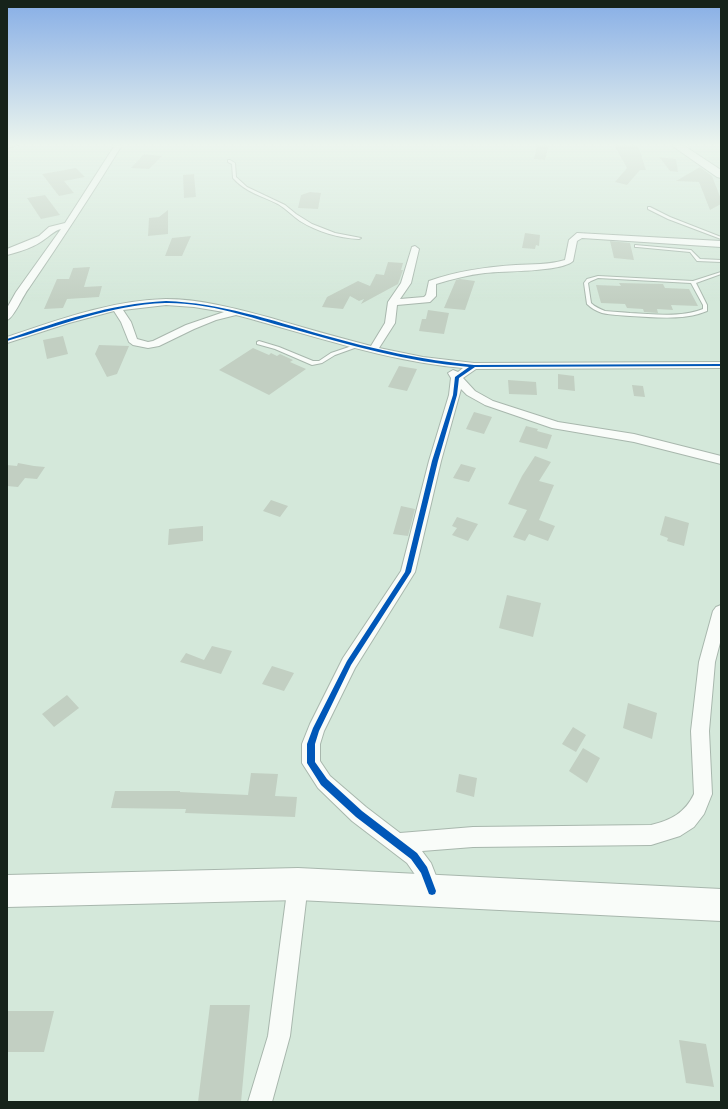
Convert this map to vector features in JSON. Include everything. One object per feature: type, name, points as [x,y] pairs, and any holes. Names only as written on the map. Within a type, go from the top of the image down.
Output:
[{"type":"highway","points":[[7,891],[298,884],[721,905]]},
{"type":"street","points":[[7,317],[21,292],[86,197]]},
{"type":"street","points":[[7,252],[42,238],[52,229],[68,225]]},
{"type":"street","points":[[393,302],[427,300],[431,296],[432,283],[447,277],[499,269],[558,266],[569,262],[573,240],[580,235],[721,244]]},
{"type":"street","points":[[373,350],[390,323],[393,302],[406,283],[415,249]]},
{"type":"street","points":[[7,295],[21,292]]},
{"type":"street","points":[[7,340],[67,321],[117,308],[145,303],[166,302],[195,304],[236,312],[357,346],[444,364],[474,366],[721,365]]},
{"type":"street","points":[[117,308],[126,322],[133,340],[137,343],[148,345],[155,344],[213,318],[236,312]]},
{"type":"street","points":[[444,364],[471,393],[489,403]]},
{"type":"street","points":[[457,377],[474,366]]},
{"type":"street","points":[[432,891],[424,870],[414,856],[359,814],[324,782],[311,762],[311,744],[316,730],[349,663],[408,572],[435,461],[455,396],[457,377]]},
{"type":"street","points":[[455,396],[489,403],[556,425],[634,438],[721,460]]},
{"type":"street","points":[[397,843],[473,837],[651,835],[673,829],[686,820],[698,808],[703,794],[700,732],[707,662],[721,611]]},
{"type":"street","points":[[260,1102],[280,1036],[298,884]]},
{"type":"lane","points":[[265,197],[285,207],[295,216],[322,231],[343,237],[360,238]]},
{"type":"lane","points":[[650,208],[669,218],[721,238]]},
{"type":"lane","points":[[637,246],[691,251],[699,260],[721,261]]},
{"type":"lane","points":[[693,282],[705,305],[705,310],[701,313],[687,316],[604,312],[589,304],[586,283],[589,280],[598,277],[693,282],[721,273]]},
{"type":"lane","points":[[258,343],[277,348],[312,363],[320,362],[333,354],[357,346]]},
{"type":"building","points":[[46,197],[60,215],[41,219],[27,198]]},
{"type":"building","points":[[301,197],[320,197],[318,209],[298,208]]},
{"type":"building","points":[[705,197],[720,197],[721,204],[710,210]]},
{"type":"building","points":[[168,210],[168,234],[148,236],[149,218],[159,217]]},
{"type":"building","points":[[525,233],[540,235],[539,246],[536,245],[535,249],[522,248]]},
{"type":"building","points":[[191,236],[182,256],[165,256],[172,238]]},
{"type":"building","points":[[610,241],[630,243],[634,260],[614,258]]},
{"type":"building","points":[[388,262],[403,263],[401,270],[403,270],[398,284],[361,304],[364,299],[359,301],[350,296],[343,309],[322,307],[327,297],[358,281],[370,286],[376,274],[384,275]]},
{"type":"building","points":[[90,267],[84,287],[102,286],[99,297],[67,299],[63,308],[44,309],[57,279],[69,279],[73,268]]},
{"type":"building","points":[[460,279],[475,281],[465,310],[444,308],[456,280]]},
{"type":"building","points":[[619,283],[663,284],[665,288],[689,289],[698,306],[671,305],[673,310],[657,309],[658,313],[644,312],[643,309],[627,308],[625,304],[601,303],[596,285],[621,286]]},
{"type":"building","points":[[428,310],[449,313],[444,334],[419,331],[422,319],[426,319]]},
{"type":"building","points":[[63,336],[68,354],[47,359],[43,340]]},
{"type":"building","points":[[99,345],[129,346],[117,374],[107,377],[95,354]]},
{"type":"building","points":[[253,348],[269,355],[271,353],[277,356],[280,354],[293,360],[290,362],[306,369],[269,395],[219,370]]},
{"type":"building","points":[[399,366],[417,369],[407,391],[388,387]]},
{"type":"building","points":[[558,374],[574,376],[575,391],[558,389]]},
{"type":"building","points":[[508,380],[536,382],[537,395],[509,394]]},
{"type":"building","points":[[632,385],[643,386],[645,397],[634,396]]},
{"type":"building","points":[[474,412],[492,417],[484,434],[466,429]]},
{"type":"building","points":[[526,426],[552,435],[547,449],[519,442]]},
{"type":"building","points":[[535,456],[551,462],[539,481],[554,485],[539,520],[555,526],[548,541],[529,534],[525,541],[513,537],[527,510],[508,504],[522,476]]},
{"type":"building","points":[[18,463],[45,467],[37,479],[25,478],[18,487],[7,486],[7,465],[17,466]]},
{"type":"building","points":[[461,464],[476,468],[469,482],[453,478]]},
{"type":"building","points":[[271,500],[288,506],[280,517],[263,511]]},
{"type":"building","points":[[401,506],[415,509],[408,536],[393,534]]},
{"type":"building","points":[[665,516],[689,523],[684,546],[667,541],[668,538],[660,535]]},
{"type":"building","points":[[457,517],[478,524],[468,541],[452,535],[457,528],[452,526]]},
{"type":"building","points":[[203,526],[203,541],[168,545],[169,529]]},
{"type":"building","points":[[507,595],[541,603],[533,637],[499,628]]},
{"type":"building","points":[[212,646],[232,651],[221,674],[180,662],[186,653],[204,660]]},
{"type":"building","points":[[272,666],[294,673],[284,691],[262,684]]},
{"type":"building","points":[[67,695],[79,708],[54,727],[42,714]]},
{"type":"building","points":[[628,703],[657,713],[652,739],[623,728]]},
{"type":"building","points":[[573,727],[586,735],[576,752],[562,744]]},
{"type":"building","points":[[583,748],[600,758],[587,783],[569,771]]},
{"type":"building","points":[[251,773],[278,774],[275,796],[297,797],[295,817],[185,813],[186,809],[111,808],[115,791],[180,791],[248,795]]},
{"type":"building","points":[[459,774],[477,778],[474,797],[456,792]]},
{"type":"building","points":[[210,1005],[250,1005],[241,1102],[198,1102]]},
{"type":"building","points":[[7,1011],[54,1011],[44,1052],[7,1052]]},
{"type":"building","points":[[679,1040],[706,1044],[714,1087],[686,1083]]},
{"type":"cycle path","points":[[7,340],[105,310],[146,303],[180,302],[221,309],[374,350],[448,364],[474,366],[721,365]]},
{"type":"cycle path","points":[[432,891],[424,870],[414,856],[359,814],[324,782],[311,763],[311,744],[316,730],[349,663],[408,572],[435,461],[455,395],[457,377],[474,366]]}]
